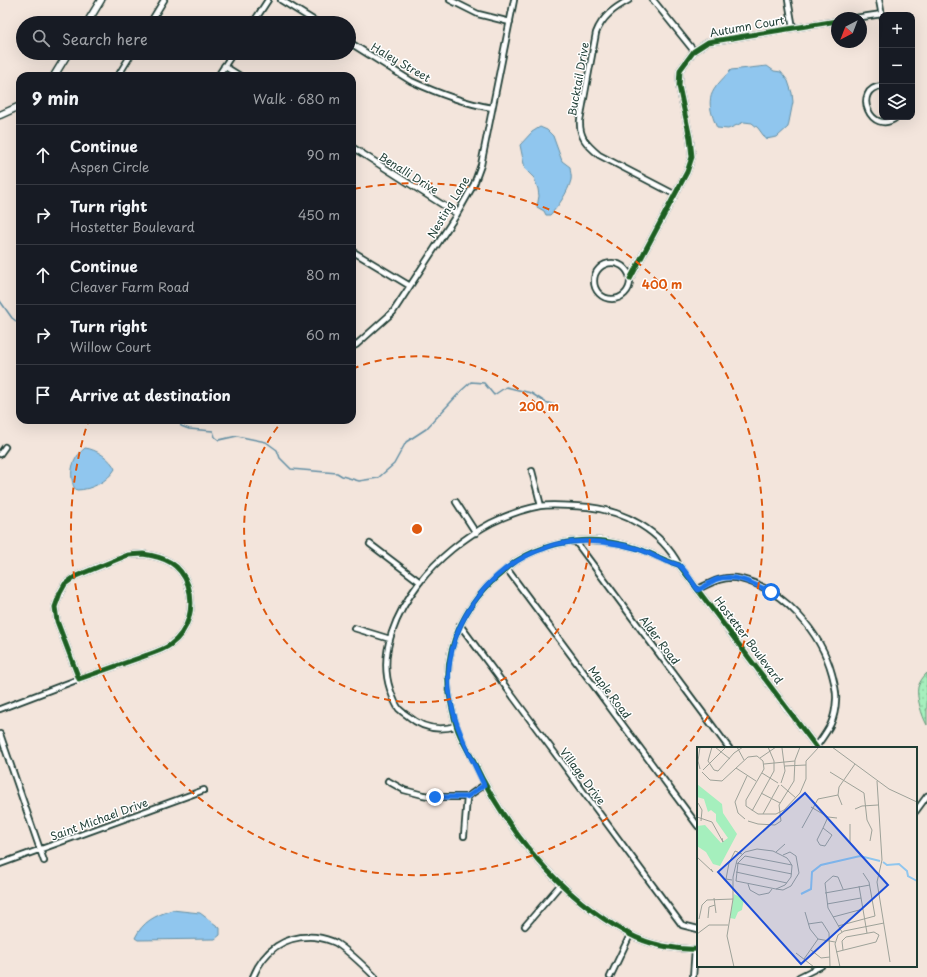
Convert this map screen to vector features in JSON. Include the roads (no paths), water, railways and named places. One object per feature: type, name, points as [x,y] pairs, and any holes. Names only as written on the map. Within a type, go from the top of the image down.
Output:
[{"type":"street","points":[[91,16],[101,0]]},
{"type":"street","points":[[154,16],[164,0]]},
{"type":"street","points":[[258,16],[268,0]]},
{"type":"street","points":[[281,0],[307,16]]},
{"type":"street","points":[[450,0],[478,14],[510,22]]},
{"type":"street","name":"Nesting Lane","points":[[356,345],[393,312],[457,214],[474,184],[481,165],[514,0]]},
{"type":"street","name":"Bucktail Drive","points":[[629,0],[613,9],[599,24],[581,112],[579,131],[590,148],[599,156],[674,194]]},
{"type":"street","points":[[653,0],[694,51]]},
{"type":"street","points":[[788,0],[793,28]]},
{"type":"street","points":[[879,0],[881,12]]},
{"type":"street","points":[[867,17],[879,15]]},
{"type":"street","name":"Autumn Court","points":[[630,279],[628,273],[622,266],[607,264],[598,270],[595,278],[595,286],[598,292],[607,298],[616,299],[622,296],[627,290],[630,285],[630,279],[687,172],[692,157],[680,86],[680,70],[694,51],[708,42],[831,22]]},
{"type":"street","name":"Haley Street","points":[[356,46],[416,83],[441,94],[492,108]]},
{"type":"street","points":[[56,72],[64,60]]},
{"type":"street","points":[[120,72],[128,60]]},
{"type":"street","points":[[220,72],[228,60]]},
{"type":"street","points":[[224,66],[234,72]]},
{"type":"street","points":[[879,86],[872,89],[868,94],[866,100],[867,110],[871,116],[878,121],[887,122],[891,120]]},
{"type":"street","points":[[0,115],[16,108]]},
{"type":"street","name":"Benalli Drive","points":[[356,150],[457,214]]},
{"type":"street","points":[[356,253],[410,286]]},
{"type":"street","points":[[0,454],[5,447]]},
{"type":"street","points":[[532,471],[540,506]]},
{"type":"street","points":[[456,502],[476,533]]},
{"type":"street","name":"Hostetter Boulevard","points":[[456,726],[446,729],[436,729],[423,725],[411,719],[398,708],[392,695],[386,677],[386,657],[395,624],[408,598],[420,582],[446,555],[462,542],[491,523],[540,506],[575,506],[594,508],[628,517],[641,524],[664,543],[817,747]]},
{"type":"street","points":[[679,564],[665,561],[642,550],[616,544],[590,541],[556,544],[515,562],[489,583],[480,593],[460,625],[452,651],[449,669],[449,693],[456,726],[484,785],[496,805],[521,840],[561,884],[583,903],[630,935],[662,946],[696,949],[693,977]]},
{"type":"street","name":"Alder Road","points":[[576,542],[728,747]]},
{"type":"street","points":[[370,544],[420,582]]},
{"type":"street","points":[[0,709],[170,646],[180,636],[188,624],[190,613],[190,592],[185,579],[179,570],[169,561],[157,556],[143,554],[128,555],[76,576],[65,584],[55,607],[57,621],[79,679]]},
{"type":"street","name":"Maple Road","points":[[507,569],[697,825]]},
{"type":"street","points":[[698,590],[716,580],[741,579],[771,592],[792,609],[809,627],[830,666],[834,681],[836,699],[831,726],[817,747]]},
{"type":"street","name":"Village Drive","points":[[460,625],[682,925],[697,929]]},
{"type":"street","points":[[354,628],[390,639]]},
{"type":"street","points":[[0,734],[44,862]]},
{"type":"street","points":[[388,781],[404,790],[435,797],[467,797],[484,785]]},
{"type":"street","name":"Saint Michael Drive","points":[[0,864],[204,790]]},
{"type":"street","points":[[917,811],[927,796]]},
{"type":"street","points":[[464,836],[467,797]]},
{"type":"street","points":[[525,926],[561,884]]},
{"type":"street","points":[[610,977],[630,935]]},
{"type":"street","points":[[253,977],[257,965],[266,954],[276,946],[288,940],[304,937],[321,938],[334,942],[347,951],[375,977]]},
{"type":"street","points":[[799,977],[819,967]]},
{"type":"water","points":[[767,66],[774,71],[781,72],[788,81],[793,102],[788,127],[777,137],[766,139],[758,128],[752,123],[744,122],[728,129],[717,128],[713,118],[710,102],[711,96],[718,84],[731,70]]},
{"type":"water","points":[[540,127],[547,130],[553,136],[562,161],[570,167],[571,175],[570,185],[559,204],[550,215],[546,215],[544,211],[537,207],[539,196],[538,189],[534,178],[525,169],[520,145],[532,132]]},
{"type":"water","points":[[85,448],[94,450],[103,455],[115,469],[104,481],[99,484],[82,490],[77,490],[73,484],[72,470],[76,458]]},
{"type":"water","points":[[172,910],[200,913],[220,928],[220,935],[215,939],[138,940],[135,938],[146,923]]},
{"type":"waterway","points":[[0,301],[12,318],[16,321]]},
{"type":"waterway","points":[[180,424],[181,426],[189,429],[213,431],[215,437],[219,440],[237,436],[266,442],[277,450],[280,458],[291,469],[337,473],[359,481],[378,478],[394,464],[406,442],[426,429],[471,382],[484,383],[494,395],[506,387],[531,393],[545,402],[558,406]]}]
